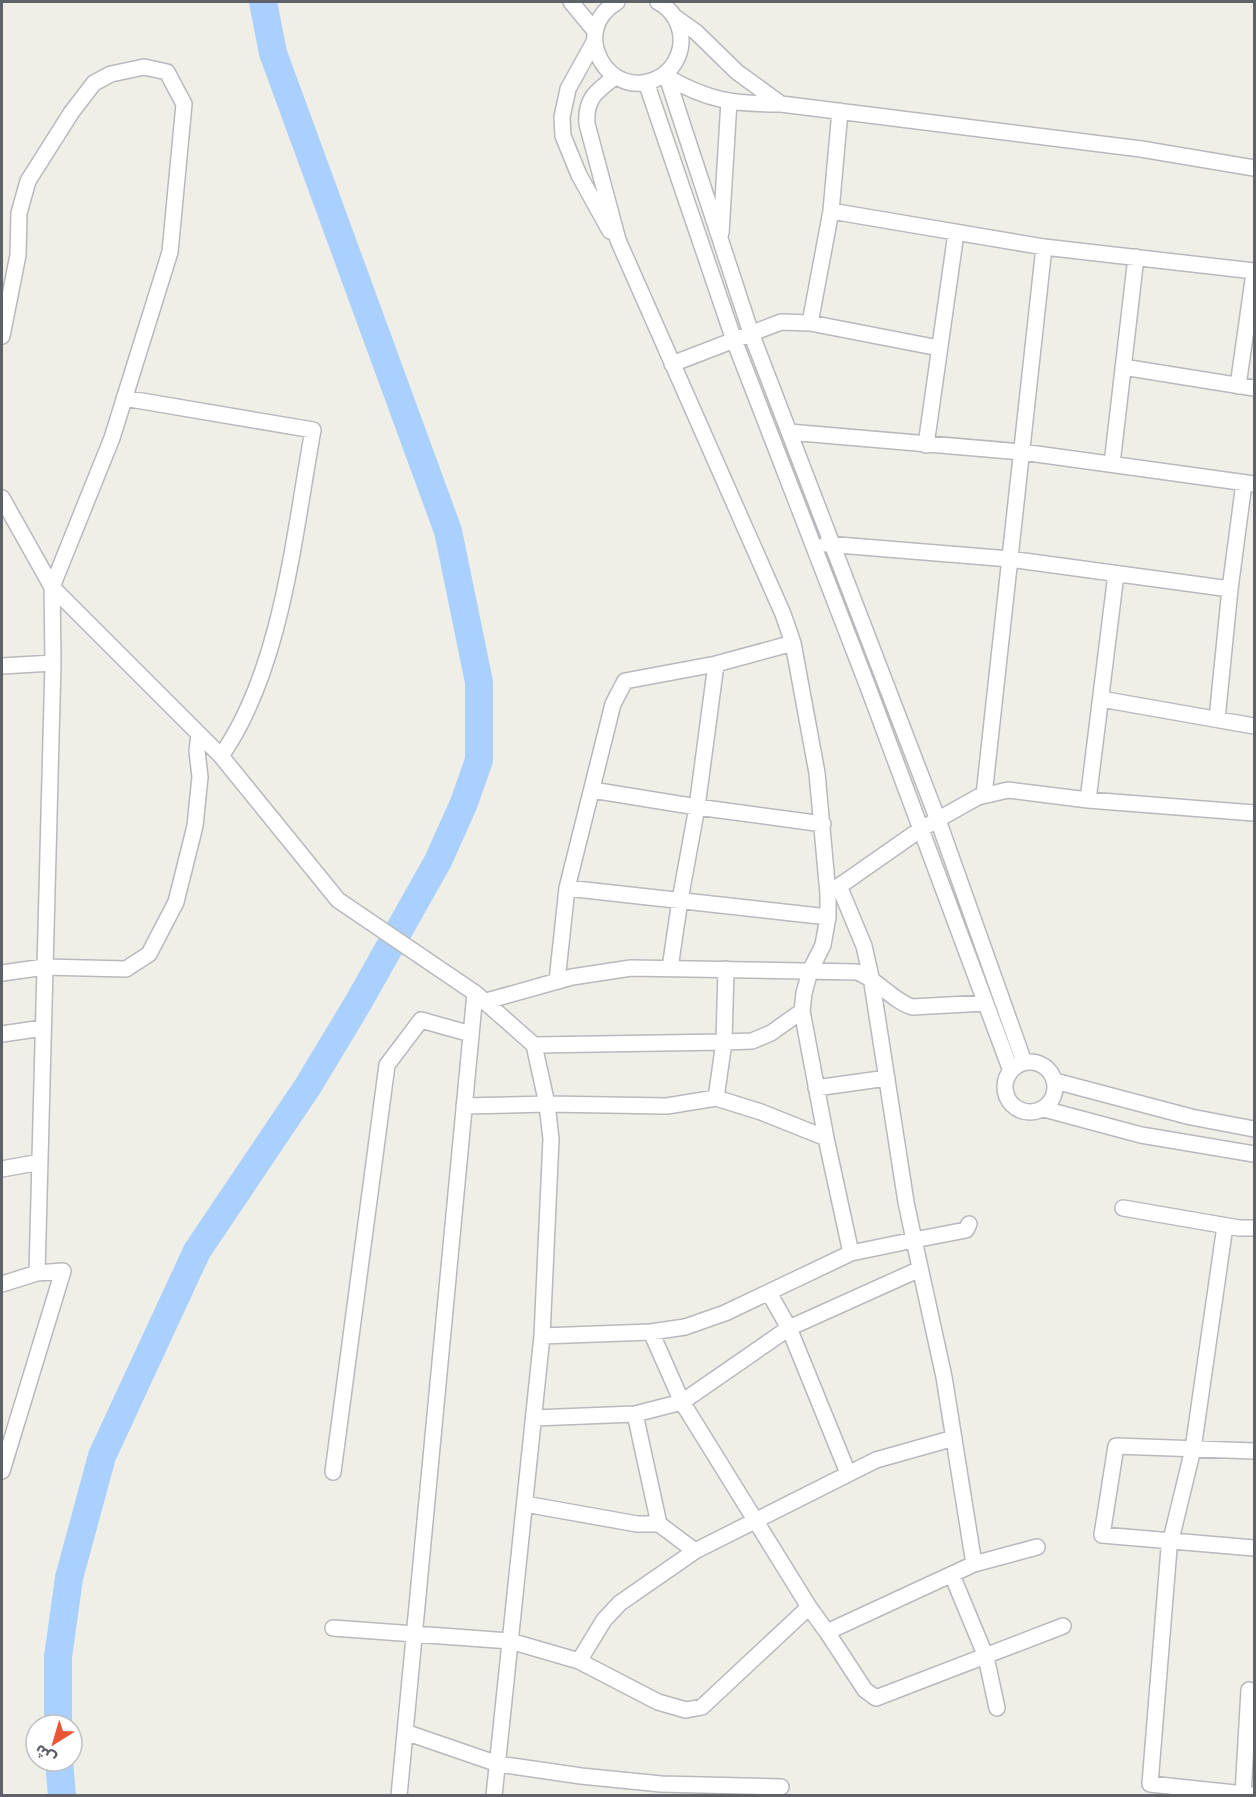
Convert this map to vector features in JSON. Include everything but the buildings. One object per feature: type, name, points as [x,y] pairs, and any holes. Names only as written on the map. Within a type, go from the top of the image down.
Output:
[{"type":"street","points":[[571,2],[595,37],[601,62],[615,76],[635,83],[666,75],[677,57],[681,48],[681,37],[675,17]]},
{"type":"street","points":[[617,2],[604,13],[595,37],[568,89],[562,117],[563,136],[579,175],[606,226],[618,240]]},
{"type":"street","points":[[658,2],[696,32],[737,72],[781,104]]},
{"type":"street","points":[[2,336],[18,255],[19,213],[28,181],[71,113],[94,83],[111,74],[144,67],[167,72],[184,104],[170,252],[112,438],[52,586],[53,663],[37,1273]]},
{"type":"street","points":[[666,75],[689,90],[715,99],[840,111],[1141,150],[1254,168]]},
{"type":"street","points":[[666,75],[751,333],[938,820],[1024,1062]]},
{"type":"street","points":[[615,76],[591,98],[586,110],[587,124],[618,240],[783,614],[793,643],[817,773],[834,890],[864,946],[914,1240],[944,1377],[974,1564]]},
{"type":"street","points":[[646,82],[734,340],[814,546],[1011,1071]]},
{"type":"street","points":[[721,242],[729,101]]},
{"type":"street","points":[[810,323],[831,211],[840,111]]},
{"type":"street","points":[[831,211],[1044,247],[1254,272],[1238,386]]},
{"type":"street","points":[[926,445],[956,233]]},
{"type":"street","points":[[984,795],[1044,247]]},
{"type":"street","points":[[1112,464],[1136,257]]},
{"type":"street","points":[[672,364],[781,322],[810,323],[939,348]]},
{"type":"street","points":[[1124,367],[1254,388]]},
{"type":"street","points":[[124,398],[313,430],[282,600],[273,634],[253,700],[221,756]]},
{"type":"street","points":[[789,432],[1022,452],[1249,483],[1230,589],[1217,719]]},
{"type":"street","points":[[2,498],[52,586],[221,756],[338,900],[474,994],[534,1045],[551,1138],[542,1336],[494,1796]]},
{"type":"street","points":[[814,546],[832,543],[1010,559],[1230,589]]},
{"type":"street","points":[[1088,800],[1116,574]]},
{"type":"street","points":[[557,981],[567,888],[613,704],[625,681],[717,664],[793,643]]},
{"type":"street","points":[[2,666],[53,663]]},
{"type":"street","points":[[670,968],[697,807],[717,664]]},
{"type":"street","points":[[1101,699],[1254,726]]},
{"type":"street","points":[[2,973],[45,967],[126,969],[149,954],[176,902],[195,825],[200,777],[196,751],[199,734]]},
{"type":"street","points":[[592,790],[823,824]]},
{"type":"street","points":[[851,1253],[802,1011],[810,971],[823,945],[834,890],[921,830],[978,797],[1008,790],[1088,800],[1254,813]]},
{"type":"street","points":[[567,888],[828,917]]},
{"type":"street","points":[[474,994],[631,968],[670,968],[857,972],[870,977],[901,1004],[912,1007],[985,1003]]},
{"type":"street","points":[[716,1098],[724,1042],[726,969]]},
{"type":"street","points":[[399,1796],[474,994]]},
{"type":"street","points":[[534,1045],[752,1041],[771,1033],[802,1011]]},
{"type":"street","points":[[333,1472],[387,1065],[421,1020],[471,1034]]},
{"type":"street","points":[[2,1034],[43,1028]]},
{"type":"street","points":[[1044,1109],[1054,1097],[1055,1081],[1047,1067],[1032,1061],[1024,1062],[1011,1071],[1005,1085],[1009,1101],[1021,1111],[1029,1113],[1044,1109],[1141,1135],[1254,1154]]},
{"type":"street","points":[[816,1088],[886,1078]]},
{"type":"street","points":[[1055,1081],[1146,1106],[1254,1129]]},
{"type":"street","points":[[464,1106],[546,1104],[667,1106],[716,1098],[770,1115],[826,1138]]},
{"type":"street","points":[[2,1170],[40,1162]]},
{"type":"street","points":[[1123,1208],[1225,1226],[1254,1228]]},
{"type":"street","points":[[542,1336],[651,1332],[685,1327],[769,1293],[851,1253],[966,1230],[969,1224]]},
{"type":"street","points":[[1225,1226],[1193,1449],[1171,1541],[1150,1784],[1249,1794],[1249,1690],[1254,1691]]},
{"type":"street","points":[[534,1418],[635,1414],[682,1402],[789,1328],[920,1269]]},
{"type":"street","points":[[2,1284],[37,1273],[63,1271],[2,1471]]},
{"type":"street","points":[[769,1293],[789,1328],[848,1473]]},
{"type":"street","points":[[651,1332],[682,1402],[809,1607],[865,1690],[876,1698],[1063,1626]]},
{"type":"street","points":[[635,1414],[659,1524]]},
{"type":"street","points":[[579,1661],[604,1620],[620,1603],[695,1551],[848,1473],[876,1461],[954,1437]]},
{"type":"street","points":[[1254,1451],[1116,1446],[1102,1535],[1254,1548]]},
{"type":"street","points":[[525,1504],[637,1524],[659,1524],[695,1551]]},
{"type":"street","points":[[827,1632],[974,1564],[1037,1547]]},
{"type":"street","points":[[952,1575],[986,1657],[997,1708]]},
{"type":"street","points":[[333,1628],[510,1641],[579,1661],[658,1702],[686,1710],[702,1707],[809,1607]]},
{"type":"street","points":[[405,1732],[498,1764],[660,1784],[781,1787]]},
{"type":"waterway","points":[[58,1713],[58,1657],[69,1578],[102,1456],[197,1251],[308,1086],[358,1003],[438,861],[464,803],[479,760],[479,682],[448,531],[273,53],[263,2]]},
{"type":"waterway","points":[[60,1773],[62,1796]]}]
